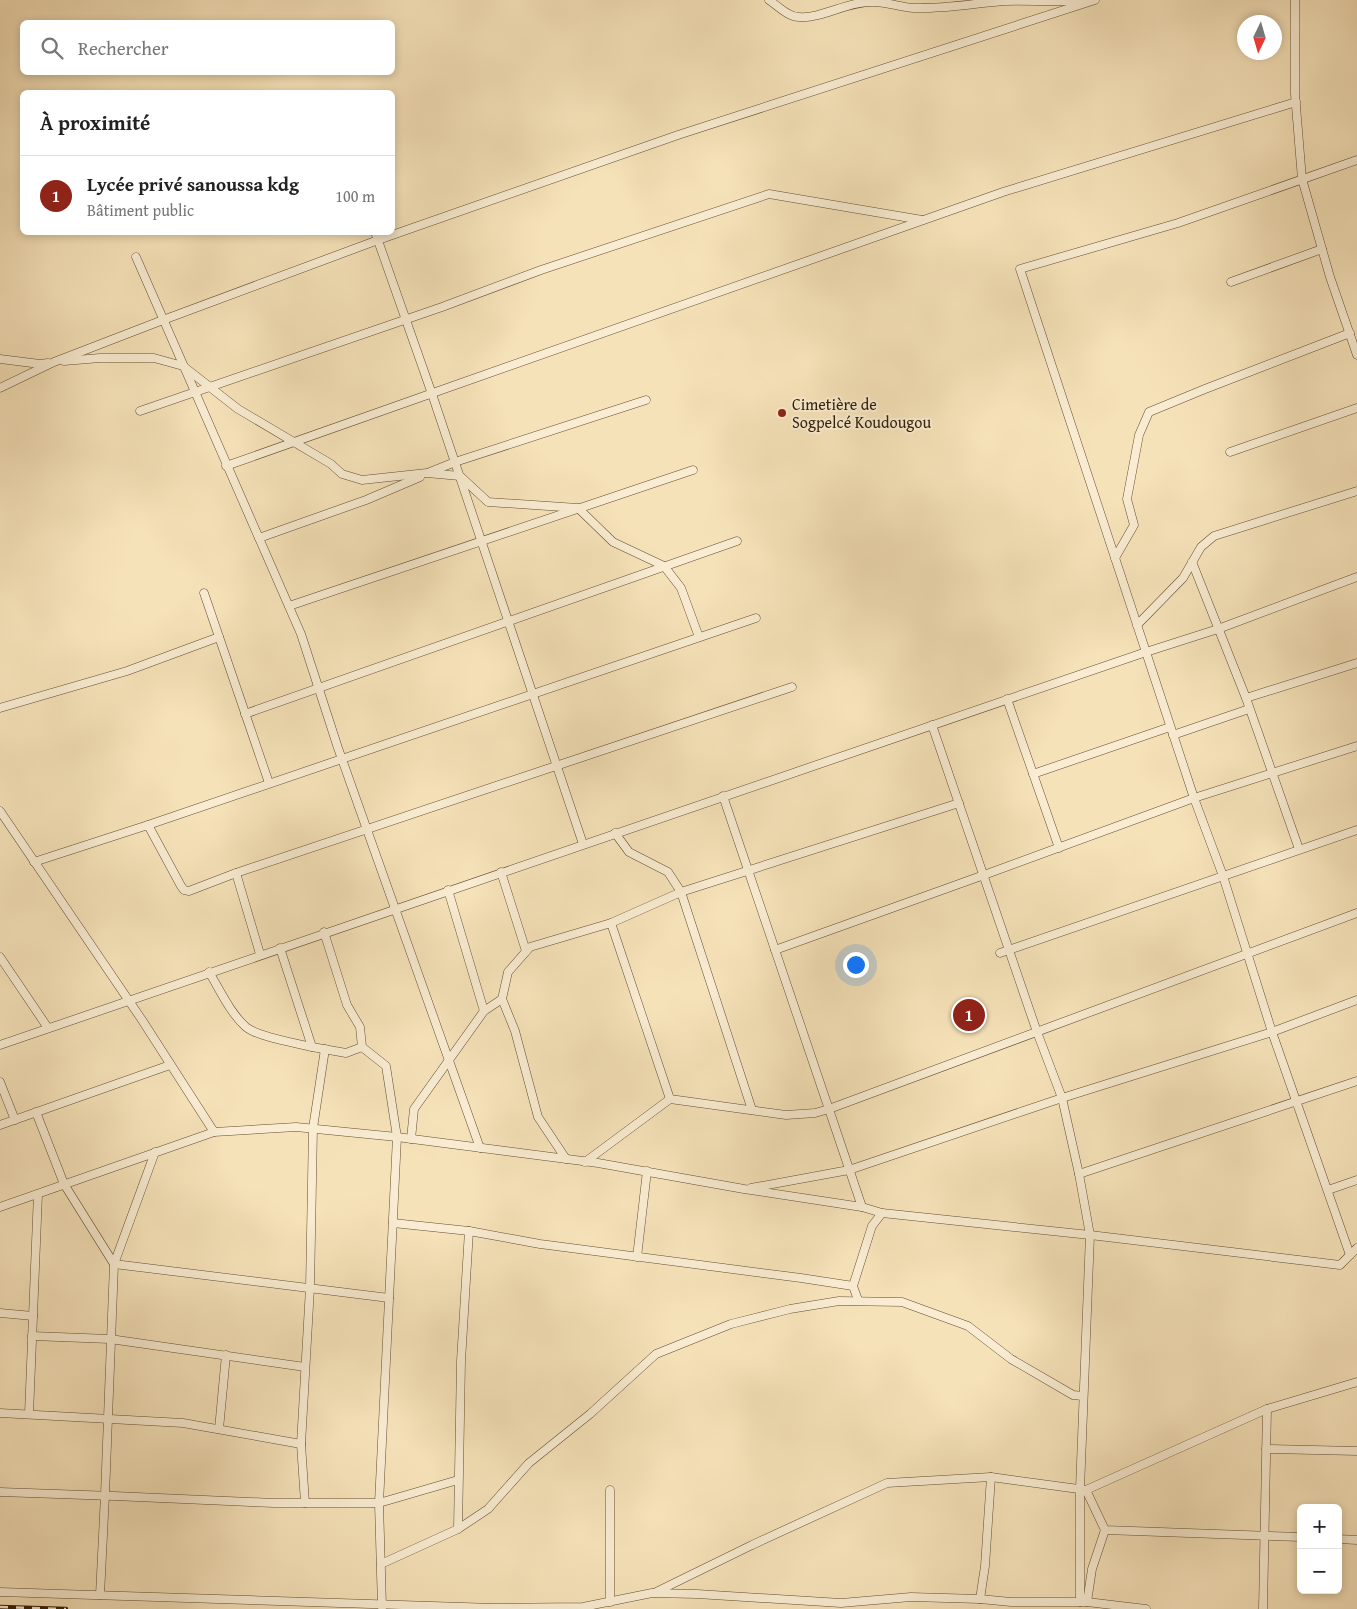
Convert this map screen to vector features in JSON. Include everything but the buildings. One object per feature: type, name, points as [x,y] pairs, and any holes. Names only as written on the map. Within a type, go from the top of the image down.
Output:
[{"type":"street","points":[[770,0],[791,16],[799,18],[866,2],[911,8],[941,4],[1005,1],[1068,2],[1084,0]]},
{"type":"street","points":[[395,230],[697,129],[1095,0]]},
{"type":"street","points":[[1295,0],[1296,102],[1302,179],[1322,249],[1357,355]]},
{"type":"street","points":[[226,466],[1003,192],[1296,102]]},
{"type":"street","points":[[1350,1255],[1272,1032],[1020,269],[1178,223],[1357,160]]},
{"type":"street","points":[[140,411],[407,320],[541,270],[769,194],[924,220]]},
{"type":"street","points":[[0,388],[54,362],[377,236],[460,476],[582,844]]},
{"type":"street","points":[[1231,282],[1322,249]]},
{"type":"street","points":[[136,257],[301,634],[342,758],[480,1148]]},
{"type":"street","points":[[1115,558],[1134,525],[1127,499],[1139,435],[1149,412],[1205,388],[1350,333]]},
{"type":"street","points":[[0,358],[40,364],[100,358],[154,358],[183,366],[209,388],[238,408],[331,464],[342,474],[362,480],[428,473],[460,476],[488,502],[578,508],[613,542],[664,566],[681,588],[699,637]]},
{"type":"street","points":[[259,538],[366,500],[455,462],[646,400]]},
{"type":"street","points":[[1230,452],[1357,408]]},
{"type":"street","points":[[289,606],[693,470]]},
{"type":"street","points":[[1137,625],[1182,578],[1202,547],[1214,536],[1357,491]]},
{"type":"street","points":[[245,714],[737,540]]},
{"type":"street","points":[[1192,562],[1246,698],[1299,850]]},
{"type":"street","points":[[0,1045],[324,932],[1218,629],[1357,577]]},
{"type":"street","points":[[204,593],[268,783]]},
{"type":"street","points":[[34,862],[756,618]]},
{"type":"street","points":[[0,708],[126,670],[219,637]]},
{"type":"street","points":[[1246,698],[1357,663]]},
{"type":"street","points":[[148,825],[184,890],[189,891],[236,873],[792,687]]},
{"type":"street","points":[[1007,699],[1059,848]]},
{"type":"street","points":[[1173,735],[1249,709]]},
{"type":"street","points":[[932,725],[1037,1032],[1062,1098],[1090,1235],[1083,1396],[1083,1602]]},
{"type":"street","points":[[1033,774],[1170,726]]},
{"type":"street","points":[[775,950],[1194,798],[1357,746]]},
{"type":"street","points":[[723,796],[862,1207]]},
{"type":"street","points":[[566,1159],[538,1117],[515,1031],[502,999],[508,972],[530,947],[611,923],[680,892],[959,803]]},
{"type":"street","points":[[0,812],[128,1000],[214,1132]]},
{"type":"street","points":[[1000,953],[1357,830]]},
{"type":"street","points":[[615,833],[629,852],[668,872],[680,892],[752,1110]]},
{"type":"street","points":[[501,872],[526,952]]},
{"type":"street","points":[[236,873],[260,954]]},
{"type":"street","points":[[448,890],[484,1011]]},
{"type":"street","points":[[585,1162],[670,1099],[786,1115],[815,1113],[1357,913]]},
{"type":"street","points":[[611,923],[670,1099]]},
{"type":"street","points":[[324,932],[347,1005],[360,1027],[362,1047],[386,1066],[398,1137],[379,1503],[382,1606]]},
{"type":"street","points":[[280,948],[312,1047]]},
{"type":"street","points":[[0,957],[48,1028]]},
{"type":"street","points":[[209,972],[232,1009],[246,1027],[257,1034],[346,1053],[362,1047]]},
{"type":"street","points":[[411,1139],[414,1109],[484,1011],[502,999]]},
{"type":"street","points":[[744,1189],[850,1170],[1062,1098],[1272,1032],[1357,1000]]},
{"type":"street","points":[[305,1503],[302,1444],[310,1288],[313,1128],[325,1050]]},
{"type":"street","points":[[0,1125],[170,1065]]},
{"type":"street","points":[[1079,1174],[1357,1081]]},
{"type":"street","points":[[0,1082],[15,1120]]},
{"type":"street","points":[[36,1112],[64,1184],[114,1264]]},
{"type":"street","points":[[0,1207],[214,1132],[296,1127],[398,1137],[566,1159],[862,1207],[882,1213],[1090,1235],[1340,1266],[1357,1248]]},
{"type":"street","points":[[100,1595],[106,1496],[107,1418],[114,1264],[155,1152]]},
{"type":"street","points":[[637,1257],[648,1172]]},
{"type":"street","points":[[1328,1190],[1357,1180]]},
{"type":"street","points":[[29,1414],[38,1194]]},
{"type":"street","points":[[858,1300],[853,1286],[872,1226],[882,1213]]},
{"type":"street","points":[[393,1223],[470,1231],[540,1244],[853,1286]]},
{"type":"street","points":[[458,1530],[461,1361],[470,1231]]},
{"type":"street","points":[[114,1264],[389,1298]]},
{"type":"street","points":[[382,1564],[458,1530],[488,1508],[529,1463],[590,1414],[656,1354],[740,1322],[790,1309],[839,1301],[902,1302],[968,1326],[1011,1359],[1073,1394],[1083,1396]]},
{"type":"street","points":[[0,1314],[33,1316]]},
{"type":"street","points":[[32,1336],[110,1339],[305,1367]]},
{"type":"street","points":[[219,1429],[226,1356]]},
{"type":"street","points":[[652,1594],[888,1482],[991,1477],[1083,1489],[1267,1409],[1357,1382]]},
{"type":"street","points":[[1263,1609],[1267,1409]]},
{"type":"street","points":[[0,1413],[183,1423],[302,1444]]},
{"type":"street","points":[[1266,1449],[1357,1451]]},
{"type":"street","points":[[980,1599],[985,1566],[991,1477]]},
{"type":"street","points":[[0,1492],[274,1504],[379,1503],[458,1480]]},
{"type":"street","points":[[1083,1489],[1105,1530],[1083,1602]]},
{"type":"street","points":[[610,1490],[610,1602]]},
{"type":"street","points":[[1105,1530],[1297,1537]]},
{"type":"street","points":[[1342,1539],[1357,1540]]},
{"type":"street","points":[[0,1592],[382,1606],[494,1608],[583,1607],[652,1594],[697,1594],[841,1603],[912,1597],[1011,1602],[1083,1602],[1146,1609]]},
{"type":"railway","points":[[0,1607],[66,1609]]},
{"type":"place","name":"Cimetière de Sogpelcé Koudougou","points":[[782,413]]},
{"type":"place","name":"Lycée privé sanoussa kdg","points":[[969,1015]]}]
